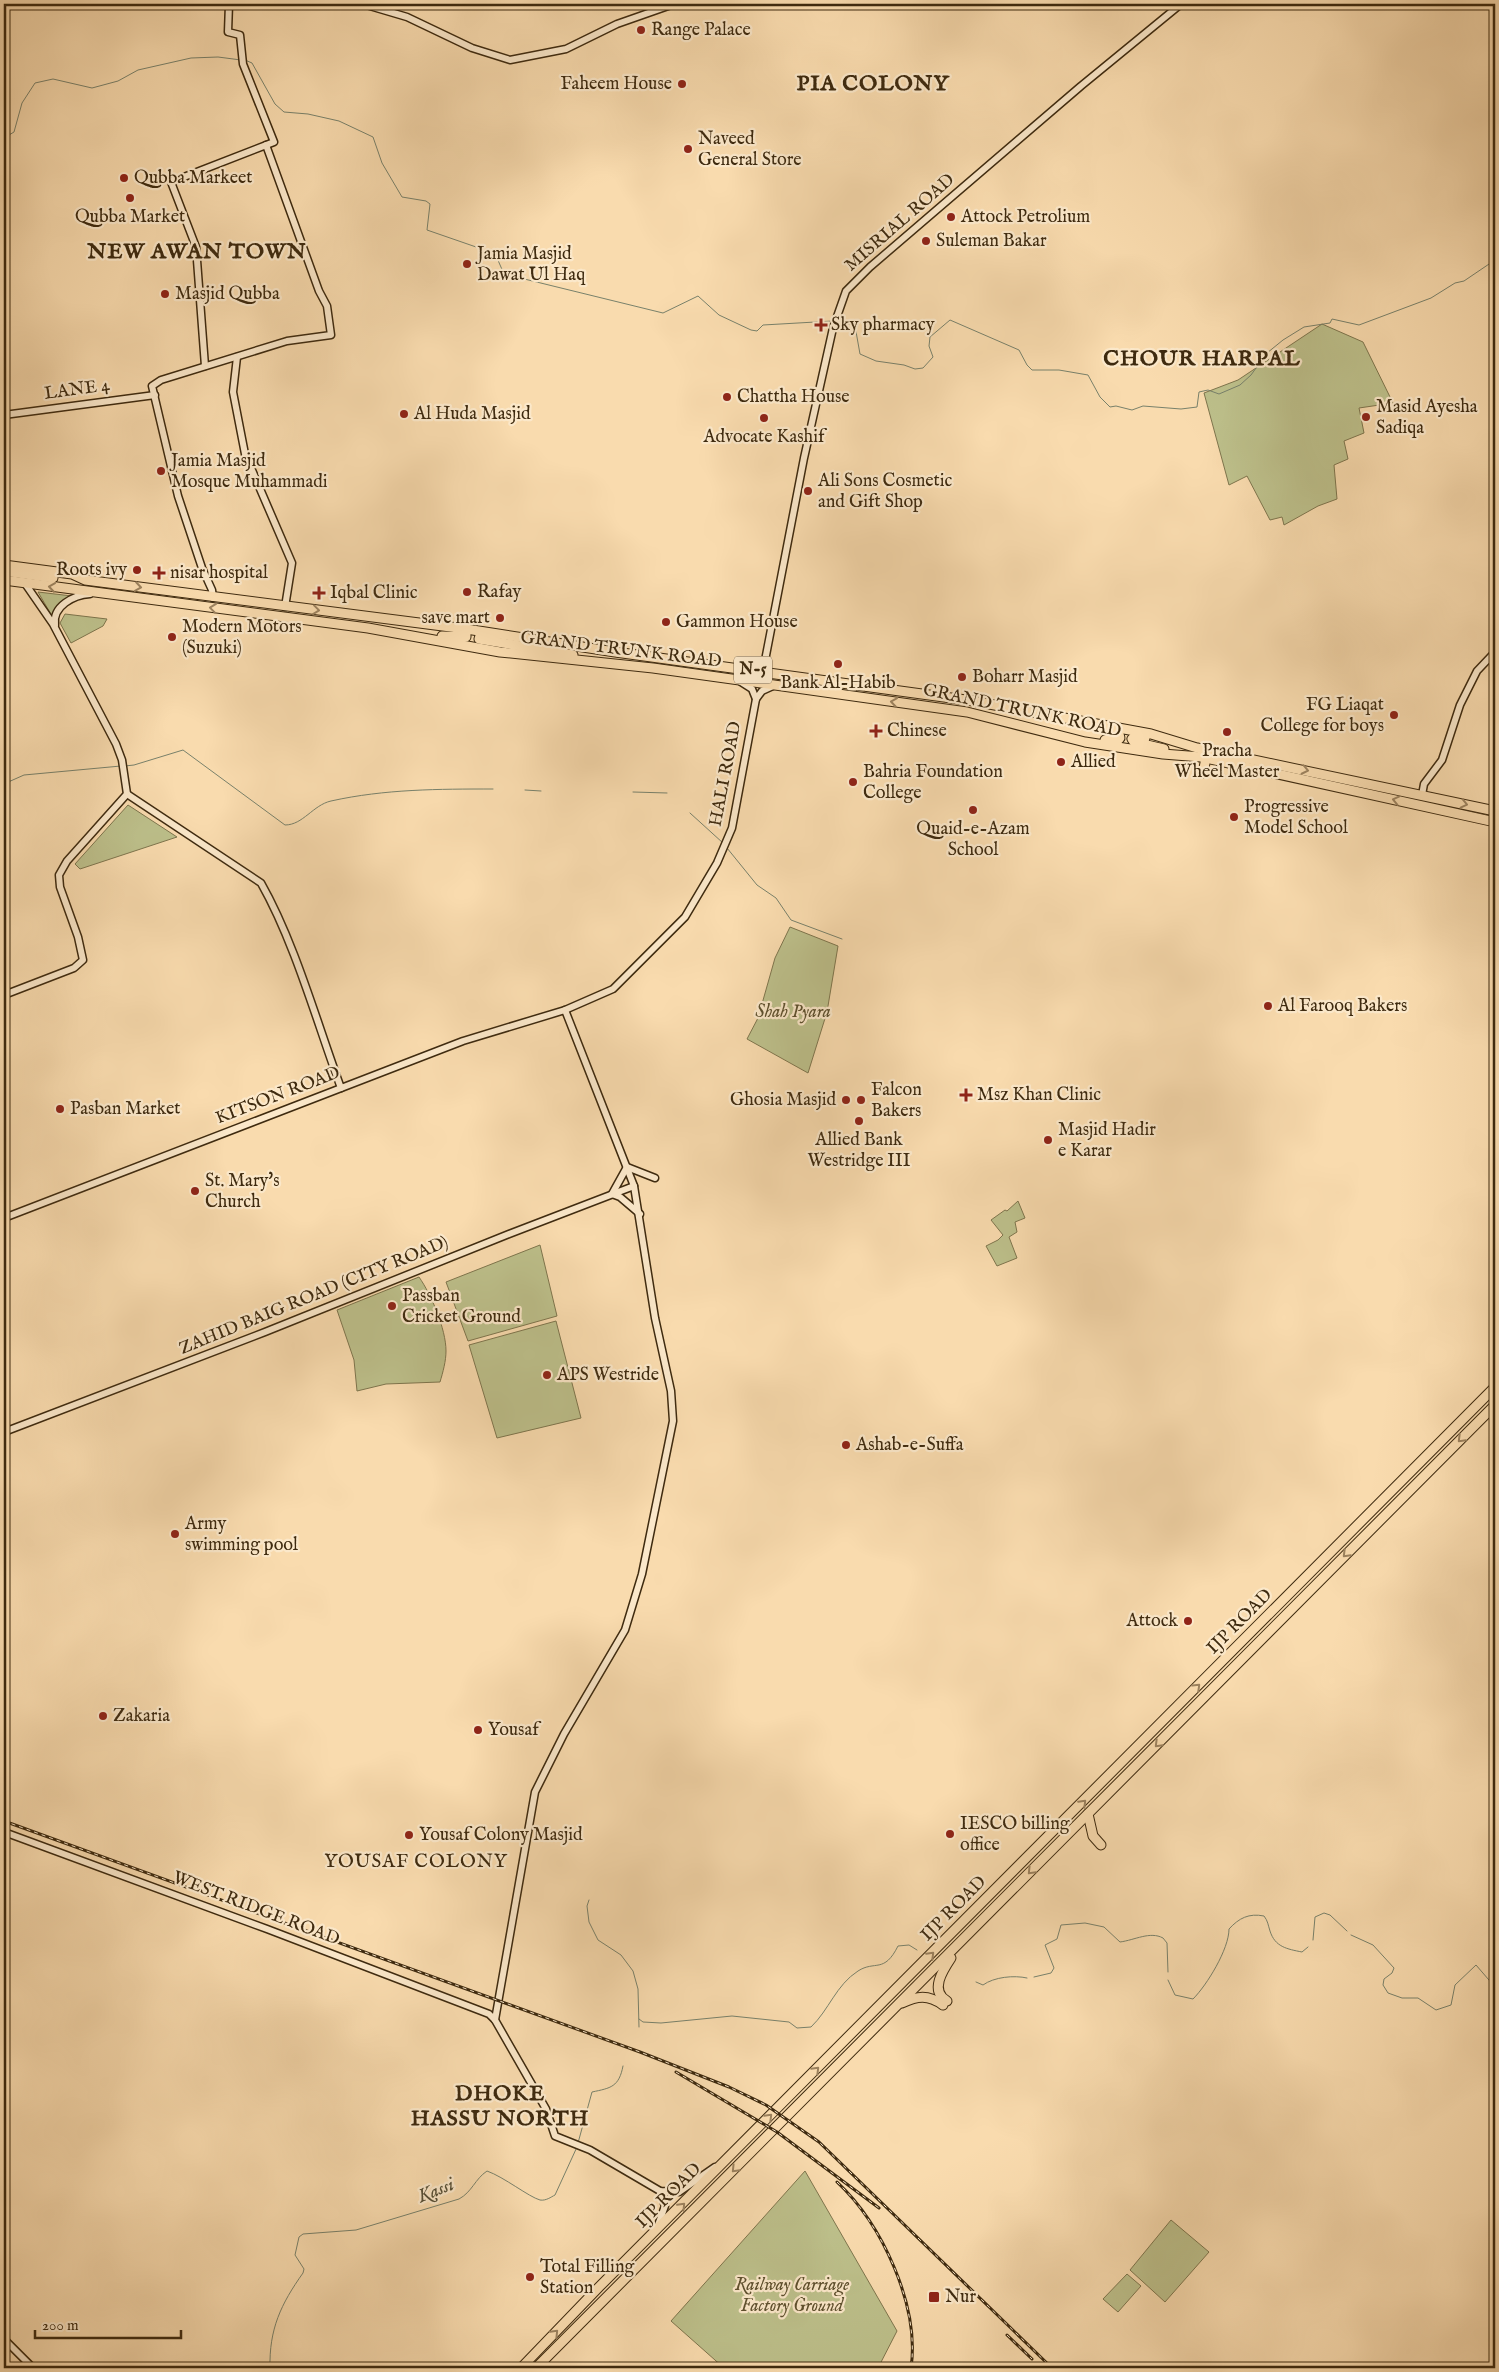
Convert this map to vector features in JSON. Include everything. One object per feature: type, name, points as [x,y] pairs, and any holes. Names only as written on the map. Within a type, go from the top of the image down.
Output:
[{"type":"highway","name":"GRAND TRUNK ROAD","points":[[4,565],[72,574],[85,580]]},
{"type":"highway","name":"GRAND TRUNK ROAD","points":[[4,571],[25,579],[96,593],[368,628],[500,652],[629,665],[967,712],[1085,742],[1121,749],[1204,758],[1495,822]]},
{"type":"highway","name":"GRAND TRUNK ROAD","points":[[4,580],[85,580],[506,635],[973,700],[1029,713],[1151,734],[1187,745],[1495,811]]},
{"type":"highway","points":[[368,628],[463,639],[467,636],[464,632],[401,621]]},
{"type":"highway","points":[[506,635],[480,636],[479,640],[629,665]]},
{"type":"highway","points":[[1029,713],[1117,734],[1120,738],[1116,742],[1030,727]]},
{"type":"highway","points":[[1187,745],[1136,736],[1132,739],[1134,742],[1204,758],[1203,774]]},
{"type":"highway","name":"IJP ROAD","points":[[521,2368],[1493,1394]]},
{"type":"highway","name":"IJP ROAD","points":[[536,2368],[958,1946],[1495,1404]]},
{"type":"highway","points":[[1088,1814],[1093,1836],[1101,1845]]},
{"type":"highway","points":[[895,2007],[922,1996],[945,2003],[938,1984],[943,1971],[958,1946]]},
{"type":"highway","points":[[570,2317],[579,2326]]},
{"type":"main road","points":[[205,366],[196,247],[171,182],[274,142],[243,61],[240,35],[228,32],[229,4]]},
{"type":"main road","points":[[363,4],[408,17],[472,48],[510,60],[566,49],[617,24],[674,4]]},
{"type":"main road","name":"MISRIAL ROAD","points":[[763,671],[804,458],[833,328],[846,291],[870,267],[1181,4]]},
{"type":"main road","points":[[213,598],[212,590],[202,568],[178,496],[152,386],[161,380],[287,341],[331,335],[327,306],[316,282],[266,145]]},
{"type":"main road","points":[[237,357],[233,392],[245,454],[292,564],[285,606]]},
{"type":"main road","name":"LANE 4","points":[[4,415],[155,395]]},
{"type":"main road","points":[[25,579],[56,630],[110,732],[122,760],[127,794],[261,883],[273,904],[289,944],[341,1088]]},
{"type":"main road","points":[[56,630],[54,617],[64,603],[87,594],[96,593]]},
{"type":"main road","points":[[1422,795],[1424,784],[1442,760],[1460,705],[1477,671],[1495,652]]},
{"type":"main road","points":[[740,681],[750,687],[756,699],[762,691],[774,686]]},
{"type":"main road","name":"HALI ROAD","points":[[565,1010],[613,989],[685,917],[722,854],[728,839],[740,792],[756,699]]},
{"type":"main road","points":[[4,994],[74,968],[82,962],[84,957],[65,905],[59,876],[67,861],[127,794]]},
{"type":"main road","points":[[565,1010],[634,1186],[640,1214],[655,1318],[671,1391],[673,1421],[642,1574],[625,1630],[564,1734],[535,1792],[495,2020],[546,2109],[555,2136],[590,2152],[660,2191],[679,2192],[727,2160]]},
{"type":"main road","name":"KITSON ROAD","points":[[4,1218],[463,1041],[565,1010]]},
{"type":"main road","points":[[627,1167],[655,1178]]},
{"type":"main road","points":[[627,1167],[623,1178],[612,1194],[640,1214]]},
{"type":"main road","name":"ZAHID BAIG ROAD (CITY ROAD)","points":[[4,1432],[248,1339],[634,1186]]},
{"type":"main road","name":"WEST RIDGE ROAD","points":[[4,1832],[267,1929],[489,2014],[495,2020]]},
{"type":"main road","points":[[650,2238],[664,2212],[665,2203],[660,2191]]},
{"type":"main road","points":[[4,2339],[33,2368]]},
{"type":"green space","points":[[1322,324],[1363,342],[1393,403],[1359,408],[1364,433],[1344,441],[1348,459],[1334,465],[1337,499],[1318,506],[1284,525],[1282,517],[1270,520],[1247,476],[1229,485],[1204,393],[1238,380]]},
{"type":"green space","points":[[38,592],[72,596],[56,609],[52,616]]},
{"type":"green space","points":[[65,614],[107,619],[103,626],[71,643],[60,623]]},
{"type":"green space","points":[[128,805],[177,837],[80,869],[75,864]]},
{"type":"green space","name":"Shah Pyara","points":[[790,927],[838,946],[827,1012],[808,1073],[747,1039],[758,1018],[775,958]]},
{"type":"green space","points":[[1018,1201],[1025,1218],[1015,1222],[1017,1232],[1009,1237],[1017,1258],[997,1266],[986,1246],[1003,1235],[991,1220],[1005,1210],[1007,1211]]},
{"type":"green space","points":[[540,1245],[557,1316],[468,1341],[446,1282]]},
{"type":"green space","points":[[419,1277],[433,1302],[441,1322],[445,1342],[446,1355],[440,1382],[386,1384],[357,1391],[354,1360],[337,1310]]},
{"type":"green space","points":[[556,1321],[581,1418],[497,1438],[469,1345]]},
{"type":"green space","name":"Railway Carriage Factory Ground","points":[[805,2171],[897,2331],[878,2368],[724,2368],[671,2321]]},
{"type":"green space","points":[[1171,2220],[1209,2252],[1165,2302],[1130,2270]]},
{"type":"green space","points":[[1127,2274],[1141,2286],[1118,2312],[1103,2299]]},
{"type":"waterway","points":[[4,138],[14,132],[22,103],[35,83],[53,79],[92,88],[118,81],[138,70],[191,58],[218,57],[241,60]]},
{"type":"waterway","points":[[245,60],[252,63],[275,104],[284,112],[308,114],[339,121],[373,137],[382,163],[402,197],[426,201],[430,204],[427,230],[479,248],[497,258],[504,274],[663,313],[698,296],[719,315],[757,331],[763,325],[833,321]]},
{"type":"waterway","points":[[839,321],[855,326],[860,354],[876,361],[904,365],[915,369],[923,368],[933,357],[929,346],[930,337],[950,320],[1019,350],[1032,370],[1059,370],[1088,375],[1100,397],[1110,407],[1116,406],[1132,410],[1143,406],[1181,409],[1197,407],[1199,392],[1208,390],[1219,394],[1240,385],[1251,375],[1267,353],[1304,327],[1330,323],[1332,319],[1359,325],[1431,298],[1455,283],[1464,281],[1495,260]]},
{"type":"waterway","points":[[125,766],[183,750],[285,825],[297,822],[325,803],[351,797],[412,790],[493,789]]},
{"type":"waterway","points":[[4,782],[6,783],[24,775],[121,766]]},
{"type":"waterway","points":[[525,790],[541,791]]},
{"type":"waterway","points":[[633,792],[667,793]]},
{"type":"waterway","points":[[690,813],[723,843]]},
{"type":"waterway","points":[[727,848],[757,885],[776,898],[791,920],[842,939]]},
{"type":"waterway","name":"Kassi","points":[[589,1900],[587,1906],[589,1922],[598,1940],[621,1955],[633,1971],[638,1989],[639,2027]]},
{"type":"waterway","points":[[1313,1940],[1315,1917],[1324,1913],[1330,1915],[1347,1931]]},
{"type":"waterway","points":[[1168,1980],[1175,1995],[1193,1999],[1205,1985],[1216,1966],[1225,1946],[1229,1929],[1241,1919],[1249,1916],[1264,1916],[1272,1936],[1278,1944],[1291,1950],[1302,1952],[1308,1947]]},
{"type":"waterway","points":[[1034,1977],[1051,1973],[1054,1968],[1045,1945],[1057,1939],[1061,1925],[1085,1923],[1104,1927],[1120,1942],[1153,1935],[1163,1938],[1167,1943],[1168,1972]]},
{"type":"waterway","points":[[1351,1935],[1373,1945],[1394,1968],[1392,1973],[1384,1979],[1383,1985],[1388,1993],[1402,1998],[1418,1998],[1436,2010],[1451,2005],[1455,1985],[1476,1965],[1495,1987]]},
{"type":"waterway","points":[[639,2019],[643,2022],[661,2023],[732,2016],[789,2022],[797,2028],[811,2027],[838,1990],[858,1971],[869,1966],[884,1963],[893,1955],[898,1946],[909,1945],[917,1950]]},
{"type":"waterway","points":[[976,1982],[983,1985],[1004,1977],[1027,1978]]},
{"type":"waterway","name":"Kassi","points":[[578,2143],[592,2092],[609,2088],[613,2085],[619,2078],[623,2066]]},
{"type":"waterway","name":"Kassi","points":[[270,2368],[274,2329],[288,2295],[304,2269],[295,2255],[299,2237],[303,2234],[356,2230],[459,2199],[487,2171],[535,2198],[540,2200],[546,2199],[555,2195],[577,2147]]},
{"type":"railway","points":[[4,1821],[640,2052],[729,2087],[766,2105],[819,2142],[1052,2368]]},
{"type":"railway","points":[[676,2072],[777,2132],[879,2208]]},
{"type":"railway","points":[[837,2182],[869,2220],[883,2243],[894,2268],[910,2319],[911,2368]]},
{"type":"railway","points":[[1007,2335],[1032,2359]]},
{"type":"place","name":"Range Palace","points":[[641,30]]},
{"type":"place","name":"Faheem House","points":[[682,84]]},
{"type":"place","name":"Naveed General Store","points":[[688,149]]},
{"type":"place","name":"Qubba Markeet","points":[[124,178]]},
{"type":"place","name":"Qubba Market","points":[[130,198]]},
{"type":"place","name":"Attock Petrolium","points":[[951,217]]},
{"type":"place","name":"Suleman Bakar","points":[[926,241]]},
{"type":"place","name":"Jamia Masjid Dawat Ul Haq","points":[[467,264]]},
{"type":"place","name":"Masjid Qubba","points":[[165,294]]},
{"type":"place","name":"Sky pharmacy","points":[[821,325]]},
{"type":"place","name":"Chattha House","points":[[727,397]]},
{"type":"place","name":"Al Huda Masjid","points":[[404,414]]},
{"type":"place","name":"Masid Ayesha Sadiqa","points":[[1366,417]]},
{"type":"place","name":"Advocate Kashif","points":[[764,418]]},
{"type":"place","name":"Jamia Masjid Mosque Muhammadi","points":[[161,471]]},
{"type":"place","name":"Ali Sons Cosmetic and Gift Shop","points":[[808,491]]},
{"type":"place","name":"Roots ivy","points":[[137,570]]},
{"type":"place","name":"nisar hospital","points":[[159,573]]},
{"type":"place","name":"Rafay","points":[[467,592]]},
{"type":"place","name":"Iqbal Clinic","points":[[319,593]]},
{"type":"place","name":"save mart","points":[[500,618]]},
{"type":"place","name":"Gammon House","points":[[666,622]]},
{"type":"place","name":"Modern Motors (Suzuki)","points":[[172,637]]},
{"type":"place","name":"Bank Al-Habib","points":[[838,664]]},
{"type":"place","name":"Boharr Masjid","points":[[962,677]]},
{"type":"place","name":"FG Liaqat College for boys","points":[[1394,715]]},
{"type":"place","name":"Chinese","points":[[876,731]]},
{"type":"place","name":"Pracha Wheel Master","points":[[1227,732]]},
{"type":"place","name":"Allied","points":[[1061,762]]},
{"type":"place","name":"Bahria Foundation College","points":[[853,782]]},
{"type":"place","name":"Quaid-e-Azam School","points":[[973,810]]},
{"type":"place","name":"Progressive Model School","points":[[1234,817]]},
{"type":"place","name":"Al Farooq Bakers","points":[[1268,1006]]},
{"type":"place","name":"Msz Khan Clinic","points":[[966,1095]]},
{"type":"place","name":"Ghosia Masjid","points":[[846,1100]]},
{"type":"place","name":"Falcon Bakers","points":[[861,1100]]},
{"type":"place","name":"Pasban Market","points":[[60,1109]]},
{"type":"place","name":"Allied Bank Westridge III","points":[[859,1121]]},
{"type":"place","name":"Masjid Hadir e Karar","points":[[1048,1140]]},
{"type":"place","name":"St. Mary's Church","points":[[195,1191]]},
{"type":"place","name":"Passban Cricket Ground","points":[[392,1306]]},
{"type":"place","name":"APS Westride","points":[[547,1375]]},
{"type":"place","name":"Ashab-e-Suffa","points":[[846,1445]]},
{"type":"place","name":"Army swimming pool","points":[[175,1534]]},
{"type":"place","name":"Attock","points":[[1188,1621]]},
{"type":"place","name":"Zakaria","points":[[103,1716]]},
{"type":"place","name":"Yousaf","points":[[478,1730]]},
{"type":"place","name":"IESCO billing office","points":[[950,1834]]},
{"type":"place","name":"Yousaf Colony Masjid","points":[[409,1835]]},
{"type":"place","name":"Total Filling Station","points":[[530,2277]]},
{"type":"place","name":"Nur","points":[[934,2297]]},
{"type":"district","name":"PIA COLONY","points":[[873,84]]},
{"type":"district","name":"NEW AWAN TOWN","points":[[197,252]]},
{"type":"district","name":"CHOUR HARPAL","points":[[1202,359]]},
{"type":"district","name":"YOUSAF COLONY","points":[[416,1862]]},
{"type":"district","name":"DHOKE HASSU NORTH","points":[[500,2106]]}]
